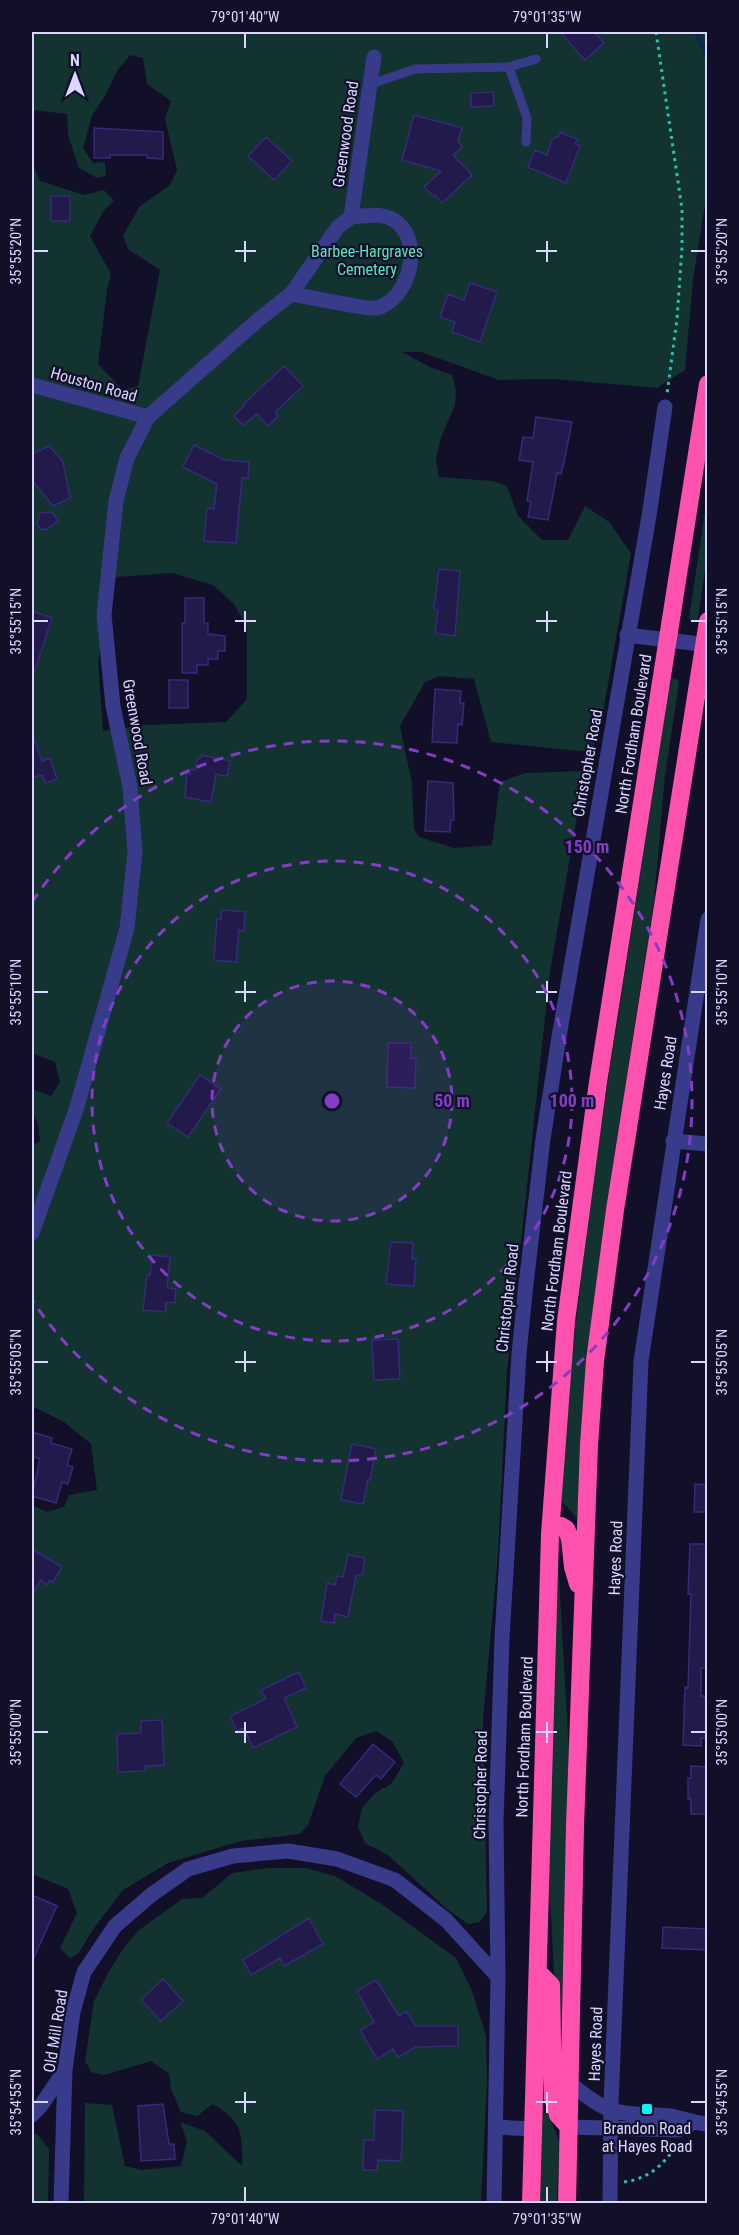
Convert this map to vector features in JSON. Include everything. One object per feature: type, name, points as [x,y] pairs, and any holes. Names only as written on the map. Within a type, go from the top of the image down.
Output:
[{"type":"highway","name":"North Fordham Boulevard","points":[[531,2204],[541,1802],[551,1525],[561,1378],[598,1082],[708,384]]},
{"type":"highway","points":[[567,2204],[575,1826],[589,1445],[603,1289],[708,621]]},
{"type":"highway","points":[[551,1525],[564,1527],[570,1538],[573,1567],[583,1603]]},
{"type":"highway","points":[[538,1972],[551,1985],[553,2098],[558,2115],[569,2127]]},
{"type":"street","name":"Greenwood Road","points":[[32,1233],[77,1107],[127,928],[135,852],[130,787],[113,706],[104,615],[116,501],[127,458],[148,417],[241,334],[291,294],[338,227],[351,217],[374,57]]},
{"type":"street","points":[[291,294],[375,308],[390,302],[399,292],[409,273],[411,256],[408,239],[400,224],[385,216],[351,217]]},
{"type":"street","name":"Houston Road","points":[[32,385],[148,417]]},
{"type":"street","name":"Christopher Road","points":[[494,2204],[498,1977],[496,1823],[502,1615],[524,1303],[543,1139],[627,635],[650,516],[665,407]]},
{"type":"street","points":[[627,635],[706,644]]},
{"type":"street","name":"Hayes Road","points":[[610,2204],[611,2111],[640,1361],[708,919]]},
{"type":"street","points":[[673,1141],[708,1144]]},
{"type":"street","name":"Old Mill Road","points":[[61,2204],[65,2070],[73,2012],[84,1972],[115,1926],[151,1894],[188,1869],[233,1856],[288,1851],[337,1858],[395,1880],[446,1920],[498,1977]]},
{"type":"street","points":[[32,2115],[65,2070]]},
{"type":"street","points":[[570,2083],[598,2105],[611,2111],[634,2115],[673,2116],[700,2124]]},
{"type":"street","points":[[569,2127],[678,2130],[700,2124]]},
{"type":"street","points":[[496,2127],[533,2128]]},
{"type":"lane","points":[[371,84],[415,69],[509,68],[536,59]]},
{"type":"lane","points":[[509,68],[527,118],[526,142]]},
{"type":"path","points":[[656,32],[682,209],[677,319],[665,407]]},
{"type":"path","points":[[619,2183],[647,2177],[655,2171],[677,2143]]},
{"type":"green space","name":"Barbee-Hargraves Cemetery","points":[[32,32],[707,32],[707,192],[693,280],[685,370],[657,388],[555,379],[499,380],[421,352],[402,352],[432,368],[452,375],[456,391],[455,405],[441,437],[436,459],[439,477],[493,481],[507,486],[518,516],[542,540],[568,540],[585,506],[609,522],[631,553],[599,735],[589,752],[491,742],[474,679],[439,676],[425,682],[400,726],[412,784],[414,829],[419,837],[454,848],[492,845],[500,782],[525,773],[585,771],[550,972],[507,1371],[498,1555],[483,1719],[487,1912],[480,1922],[468,1924],[447,1909],[388,1855],[365,1843],[358,1827],[362,1808],[375,1793],[391,1784],[404,1763],[392,1741],[376,1731],[356,1738],[325,1776],[308,1825],[300,1834],[241,1841],[168,1863],[123,1890],[94,1928],[78,1954],[70,1958],[60,1948],[77,1913],[68,1889],[32,1874],[32,1505],[47,1512],[64,1507],[69,1495],[97,1490],[91,1444],[64,1422],[32,1408],[32,1146],[40,1141],[38,1123],[32,1114],[32,1089],[51,1096],[60,1082],[55,1062],[32,1053],[32,162],[40,181],[84,195],[104,190],[114,201],[104,210],[90,236],[111,274],[98,364],[123,390],[138,386],[160,270],[128,249],[123,236],[139,207],[170,185],[177,170],[165,119],[171,101],[147,84],[143,58],[130,55],[117,71],[92,116],[83,148],[93,163],[105,162],[106,176],[97,178],[79,168],[68,135],[67,114],[32,110]],"holes":[[[172,573],[213,585],[234,604],[247,627],[247,699],[226,722],[145,725],[103,731],[98,661],[116,577]]]},
{"type":"green space","points":[[707,498],[707,556],[698,619],[693,623],[689,618]]},
{"type":"green space","points":[[674,678],[679,683],[665,775],[654,901],[606,1209],[582,1442],[577,1518],[561,1501],[570,1375],[592,1186],[670,682]]},
{"type":"green space","points":[[558,1558],[569,1755],[561,2038],[557,2037],[548,1853]]},
{"type":"green space","points":[[269,1868],[305,1868],[335,1876],[383,1905],[456,1958],[472,1991],[486,2036],[487,2080],[481,2203],[84,2204],[85,2103],[112,2105],[125,2166],[142,2170],[181,2166],[187,2141],[180,2122],[205,2131],[242,2166],[241,2137],[239,2129],[230,2116],[213,2104],[197,2116],[181,2112],[171,2089],[169,2074],[151,2061],[104,2075],[91,2072],[85,2061],[94,2001],[109,1971],[125,1946],[139,1930],[182,1899],[202,1898],[232,1873]]},
{"type":"green space","points":[[542,2113],[548,2113],[559,2141],[557,2203],[539,2204]]},
{"type":"green space","points":[[36,2133],[49,2149],[48,2203],[32,2203],[32,2137]]},
{"type":"building","points":[[560,32],[594,32],[604,43],[585,60]]},
{"type":"building","points":[[493,92],[494,106],[471,107],[471,93]]},
{"type":"building","points":[[414,115],[462,128],[458,141],[462,147],[453,155],[472,175],[442,203],[424,187],[441,171],[402,160]]},
{"type":"building","points":[[94,128],[163,132],[163,159],[147,158],[147,155],[110,155],[110,158],[94,158]]},
{"type":"building","points":[[560,132],[577,139],[575,144],[580,146],[566,183],[528,167],[535,150],[547,155],[552,139],[558,137]]},
{"type":"building","points":[[266,137],[292,161],[274,180],[248,156]]},
{"type":"building","points":[[51,196],[70,196],[70,221],[51,221]]},
{"type":"building","points":[[470,283],[497,292],[480,342],[452,332],[455,322],[440,317],[448,294],[464,300]]},
{"type":"building","points":[[284,366],[303,386],[275,412],[278,416],[268,426],[257,414],[243,425],[234,416]]},
{"type":"building","points":[[536,417],[572,422],[561,474],[557,473],[548,520],[528,517],[531,502],[527,501],[533,462],[519,460],[523,437],[533,438]]},
{"type":"building","points":[[194,445],[224,460],[249,462],[248,478],[242,478],[236,543],[204,541],[207,508],[214,509],[217,484],[183,467]]},
{"type":"building","points":[[49,446],[63,462],[70,498],[53,506],[32,480],[32,454]]},
{"type":"building","points":[[52,512],[58,521],[47,529],[41,530],[37,524],[40,513]]},
{"type":"building","points":[[439,569],[460,571],[455,636],[435,633],[438,610],[434,609]]},
{"type":"building","points":[[185,598],[204,598],[204,623],[208,623],[208,634],[225,636],[225,651],[218,651],[218,659],[208,659],[208,665],[197,665],[197,673],[182,673],[182,623],[185,623]]},
{"type":"building","points":[[32,611],[52,618],[34,673],[32,673]]},
{"type":"building","points":[[169,680],[188,680],[188,708],[169,708]]},
{"type":"building","points":[[435,689],[461,691],[460,703],[464,703],[462,725],[458,724],[457,743],[432,742]]},
{"type":"building","points":[[32,738],[34,738],[42,761],[50,758],[57,779],[45,783],[42,775],[32,778]]},
{"type":"building","points":[[201,755],[230,761],[227,776],[216,774],[211,802],[185,797],[187,773],[190,774],[191,769],[195,770]]},
{"type":"building","points":[[428,781],[453,783],[454,820],[451,820],[450,832],[425,831]]},
{"type":"building","points":[[221,910],[245,912],[244,931],[239,930],[236,962],[214,960],[217,919],[221,919]]},
{"type":"building","points":[[388,1043],[411,1043],[411,1058],[416,1058],[415,1088],[387,1087]]},
{"type":"building","points":[[200,1075],[221,1089],[188,1137],[167,1123]]},
{"type":"building","points":[[391,1242],[413,1243],[412,1259],[416,1259],[414,1286],[386,1284]]},
{"type":"building","points":[[152,1255],[170,1257],[167,1288],[176,1289],[175,1303],[166,1302],[165,1312],[143,1310]]},
{"type":"building","points":[[398,1339],[400,1379],[374,1380],[372,1340]]},
{"type":"building","points":[[32,1432],[52,1438],[51,1443],[72,1449],[67,1465],[73,1467],[68,1484],[62,1482],[56,1503],[32,1496],[40,1459],[32,1456]]},
{"type":"building","points":[[352,1444],[376,1449],[363,1504],[341,1500]]},
{"type":"building","points":[[695,1484],[708,1485],[708,1512],[694,1512]]},
{"type":"building","points":[[690,1544],[708,1544],[708,1650],[706,1668],[701,1668],[701,1696],[705,1696],[708,1700],[708,1738],[701,1738],[701,1746],[683,1745],[685,1687],[688,1688]]},
{"type":"building","points":[[32,1549],[62,1567],[53,1582],[50,1580],[47,1585],[41,1580],[32,1595]]},
{"type":"building","points":[[348,1555],[365,1558],[362,1575],[356,1575],[348,1617],[335,1614],[334,1623],[321,1621],[327,1583],[335,1585],[337,1576],[343,1577]]},
{"type":"building","points":[[299,1672],[306,1688],[284,1698],[297,1727],[253,1748],[244,1728],[237,1731],[230,1716],[266,1699],[261,1690]]},
{"type":"building","points":[[162,1720],[164,1765],[145,1766],[145,1771],[118,1772],[117,1734],[141,1733],[141,1721]]},
{"type":"building","points":[[373,1744],[395,1762],[381,1779],[376,1775],[356,1797],[340,1784]]},
{"type":"building","points":[[691,1766],[708,1767],[708,1814],[691,1814],[688,1778],[691,1778]]},
{"type":"building","points":[[32,1895],[57,1906],[32,1962]]},
{"type":"building","points":[[309,1918],[323,1944],[284,1966],[280,1958],[251,1975],[243,1960]]},
{"type":"building","points":[[663,1927],[708,1929],[708,1950],[662,1948]]},
{"type":"building","points":[[163,1979],[183,2001],[161,2021],[141,2000]]},
{"type":"building","points":[[376,1980],[399,2016],[406,2011],[416,2026],[458,2026],[458,2046],[416,2047],[398,2057],[393,2049],[377,2059],[360,2030],[374,2022],[357,1991]]},
{"type":"building","points":[[163,2104],[169,2144],[174,2144],[175,2159],[141,2161],[138,2106]]},
{"type":"building","points":[[375,2110],[403,2111],[401,2161],[378,2160],[377,2170],[363,2170],[364,2140],[374,2140]]},
{"type":"waterway","points":[[696,32],[708,59]]},
{"type":"place","name":"Brandon Road at Hayes Road","points":[[647,2109]]}]
